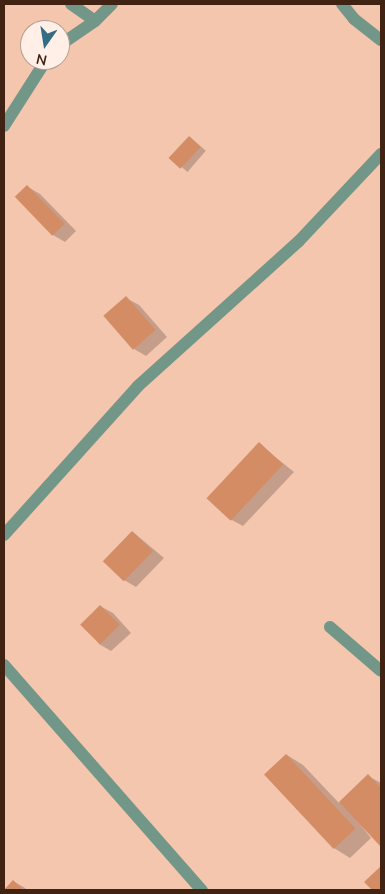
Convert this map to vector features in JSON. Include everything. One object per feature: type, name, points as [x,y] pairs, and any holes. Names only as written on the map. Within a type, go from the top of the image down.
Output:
[{"type":"street","points":[[71,4],[95,21]]},
{"type":"street","points":[[70,38],[95,21],[112,4]]},
{"type":"street","points":[[342,4],[354,19],[381,40]]},
{"type":"street","points":[[4,126],[40,70]]},
{"type":"street","points":[[4,535],[138,386],[299,241],[381,154]]},
{"type":"street","points":[[330,627],[381,671]]},
{"type":"street","points":[[4,665],[202,890]]},
{"type":"building","points":[[189,136],[201,147],[180,169],[169,158]]},
{"type":"building","points":[[27,185],[65,224],[52,236],[15,197]]},
{"type":"building","points":[[126,296],[156,330],[133,350],[103,316]]},
{"type":"building","points":[[259,442],[283,465],[231,521],[206,498]]},
{"type":"building","points":[[132,531],[153,551],[124,581],[103,561]]},
{"type":"building","points":[[100,605],[120,625],[100,645],[80,625]]},
{"type":"building","points":[[286,754],[356,829],[334,849],[264,774]]},
{"type":"building","points":[[368,774],[381,788],[381,847],[339,802]]},
{"type":"building","points":[[381,866],[381,890],[372,890],[364,882]]},
{"type":"building","points":[[13,880],[23,890],[4,890]]}]
